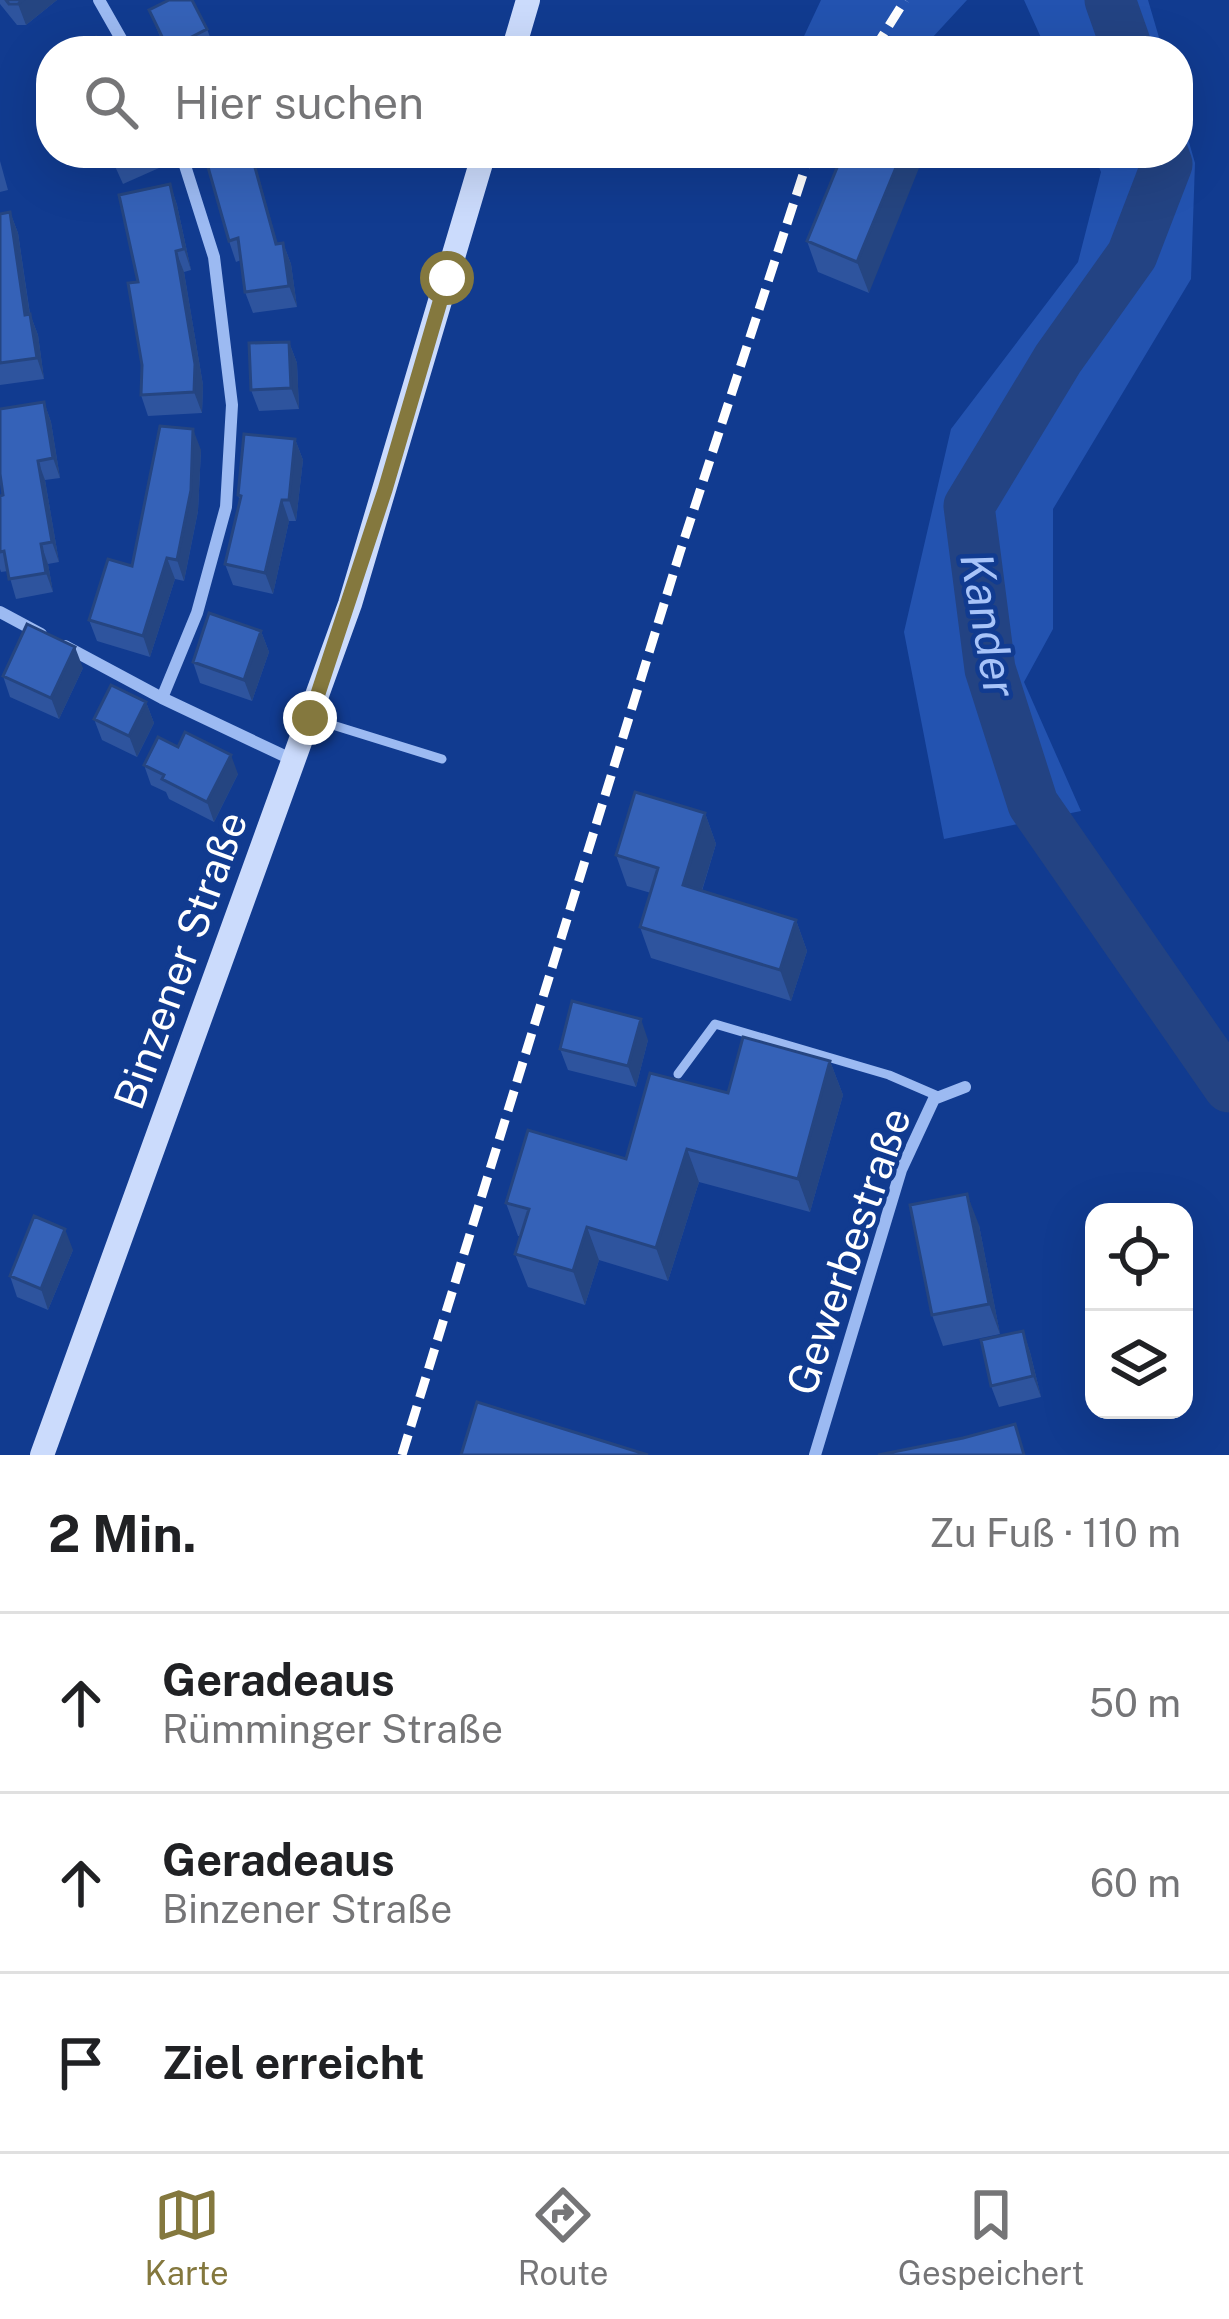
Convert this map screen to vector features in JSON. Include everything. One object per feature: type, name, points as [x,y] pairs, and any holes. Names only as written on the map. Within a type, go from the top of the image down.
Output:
[{"type":"main road","points":[[517,36],[528,0]]},
{"type":"main road","name":"Binzener Straße","points":[[42,1455],[310,718],[385,490],[480,168]]},
{"type":"street","points":[[99,0],[119,36]]},
{"type":"street","points":[[162,698],[196,614],[226,507],[232,405],[214,256],[186,168]]},
{"type":"street","points":[[0,612],[162,698],[294,760]]},
{"type":"street","name":"Gewerbestraße","points":[[815,1455],[901,1170],[934,1100],[965,1087]]},
{"type":"lane","points":[[310,718],[442,759]]},
{"type":"lane","points":[[678,1074],[715,1024],[889,1075],[940,1097]]},
{"type":"shaded area","points":[[821,0],[967,0],[934,36],[804,36]]},
{"type":"shaded area","points":[[1024,0],[1148,0],[1159,36],[1040,36]]},
{"type":"shaded area","points":[[1193,156],[1195,163],[1191,279],[1053,509],[1053,629],[1024,682],[1081,811],[944,839],[904,632],[951,429],[1078,262],[1099,168],[1193,168]]},
{"type":"building","points":[[169,0],[192,0],[207,29],[193,36],[162,36],[149,10]]},
{"type":"building","points":[[208,168],[255,168],[276,244],[283,243],[289,286],[245,292],[238,238],[229,241]]},
{"type":"building","points":[[837,168],[896,168],[857,262],[807,241]]},
{"type":"building","points":[[170,184],[184,249],[176,251],[195,364],[194,392],[141,395],[142,365],[128,283],[138,282],[119,195]]},
{"type":"building","points":[[10,212],[25,315],[30,314],[37,358],[0,363],[0,214]]},
{"type":"building","points":[[289,342],[291,388],[251,390],[249,343]]},
{"type":"building","points":[[44,402],[53,458],[38,461],[52,542],[41,544],[46,573],[9,579],[4,551],[0,552],[0,409]]},
{"type":"building","points":[[160,426],[193,429],[191,490],[177,560],[167,558],[143,636],[89,620],[108,559],[132,566]]},
{"type":"building","points":[[244,434],[295,439],[289,500],[282,500],[265,573],[225,564],[241,496]]},
{"type":"building","points":[[209,613],[261,631],[244,680],[193,662]]},
{"type":"building","points":[[27,624],[75,647],[51,698],[3,676]]},
{"type":"building","points":[[111,685],[146,702],[129,736],[94,719]]},
{"type":"building","points":[[185,732],[231,755],[207,802],[144,765],[158,737],[178,747]]},
{"type":"building","points":[[635,792],[705,813],[683,885],[796,920],[780,970],[640,927],[658,868],[616,855]]},
{"type":"building","points":[[572,1001],[641,1019],[628,1066],[560,1049]]},
{"type":"building","points":[[743,1037],[830,1061],[798,1179],[687,1149],[656,1248],[587,1227],[573,1271],[515,1254],[529,1209],[506,1203],[528,1130],[626,1159],[650,1073],[728,1093]]},
{"type":"building","points":[[967,1194],[989,1304],[932,1315],[910,1205]]},
{"type":"building","points":[[34,1216],[65,1229],[41,1289],[10,1276]]},
{"type":"building","points":[[1023,1331],[1033,1376],[991,1386],[981,1340]]},
{"type":"building","points":[[477,1402],[648,1455],[461,1455]]},
{"type":"building","points":[[1015,1424],[1024,1455],[878,1455],[963,1438]]},
{"type":"waterway","name":"Kander","points":[[1110,0],[1123,36]]},
{"type":"waterway","name":"Kander","points":[[1165,168],[1132,255],[1058,359],[969,506],[990,669],[1033,804],[1229,1087]]},
{"type":"railway","points":[[882,36],[905,0]]},
{"type":"railway","points":[[402,1455],[680,552],[805,168]]},
{"type":"route","points":[[310,718],[350,604],[447,278]]}]
